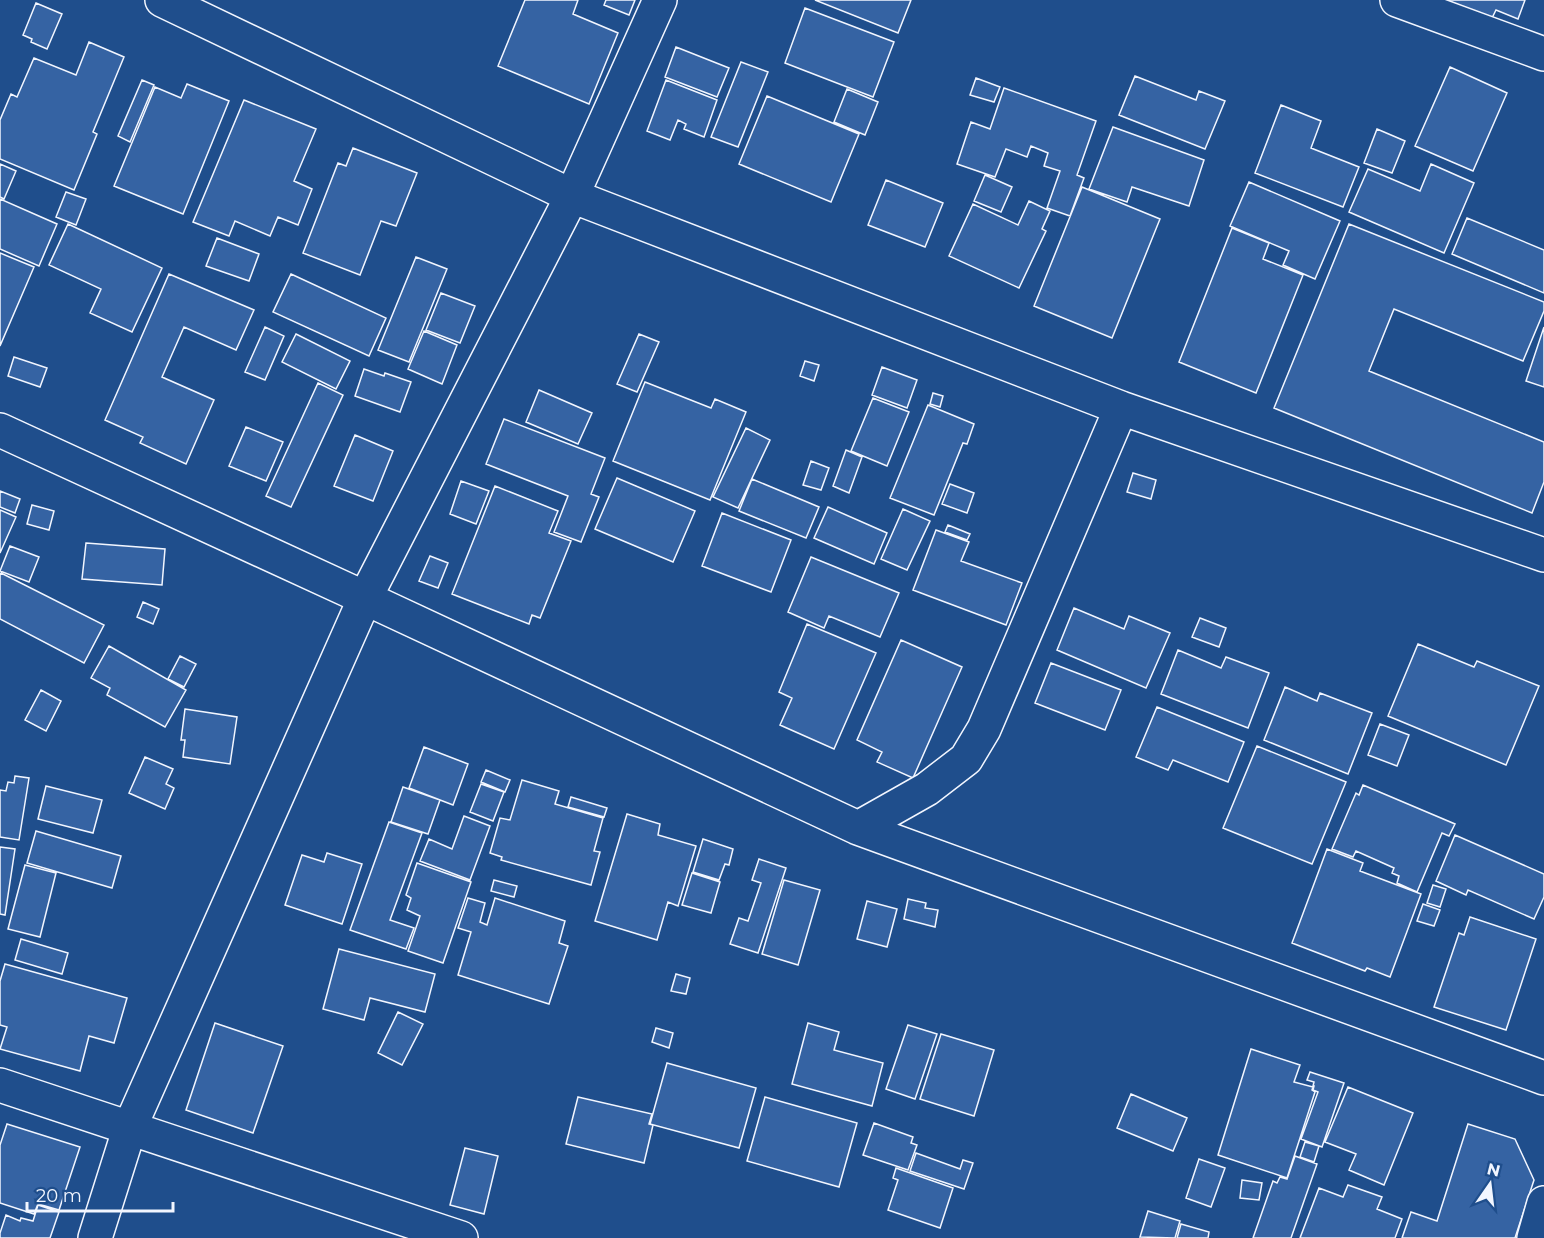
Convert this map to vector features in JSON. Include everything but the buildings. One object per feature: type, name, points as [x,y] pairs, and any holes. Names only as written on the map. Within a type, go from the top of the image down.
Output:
[{"type":"street","points":[[162,0],[572,196],[1121,408],[1544,555]]},
{"type":"street","points":[[95,1238],[130,1127],[365,598],[572,196],[660,0]]},
{"type":"street","points":[[1397,0],[1544,54]]},
{"type":"street","points":[[858,828],[927,789],[966,759],[984,729],[1121,408]]},
{"type":"street","points":[[0,430],[858,828],[1544,1078]]},
{"type":"street","points":[[0,1085],[461,1238]]},
{"type":"street","points":[[1534,1238],[1544,1203]]}]
